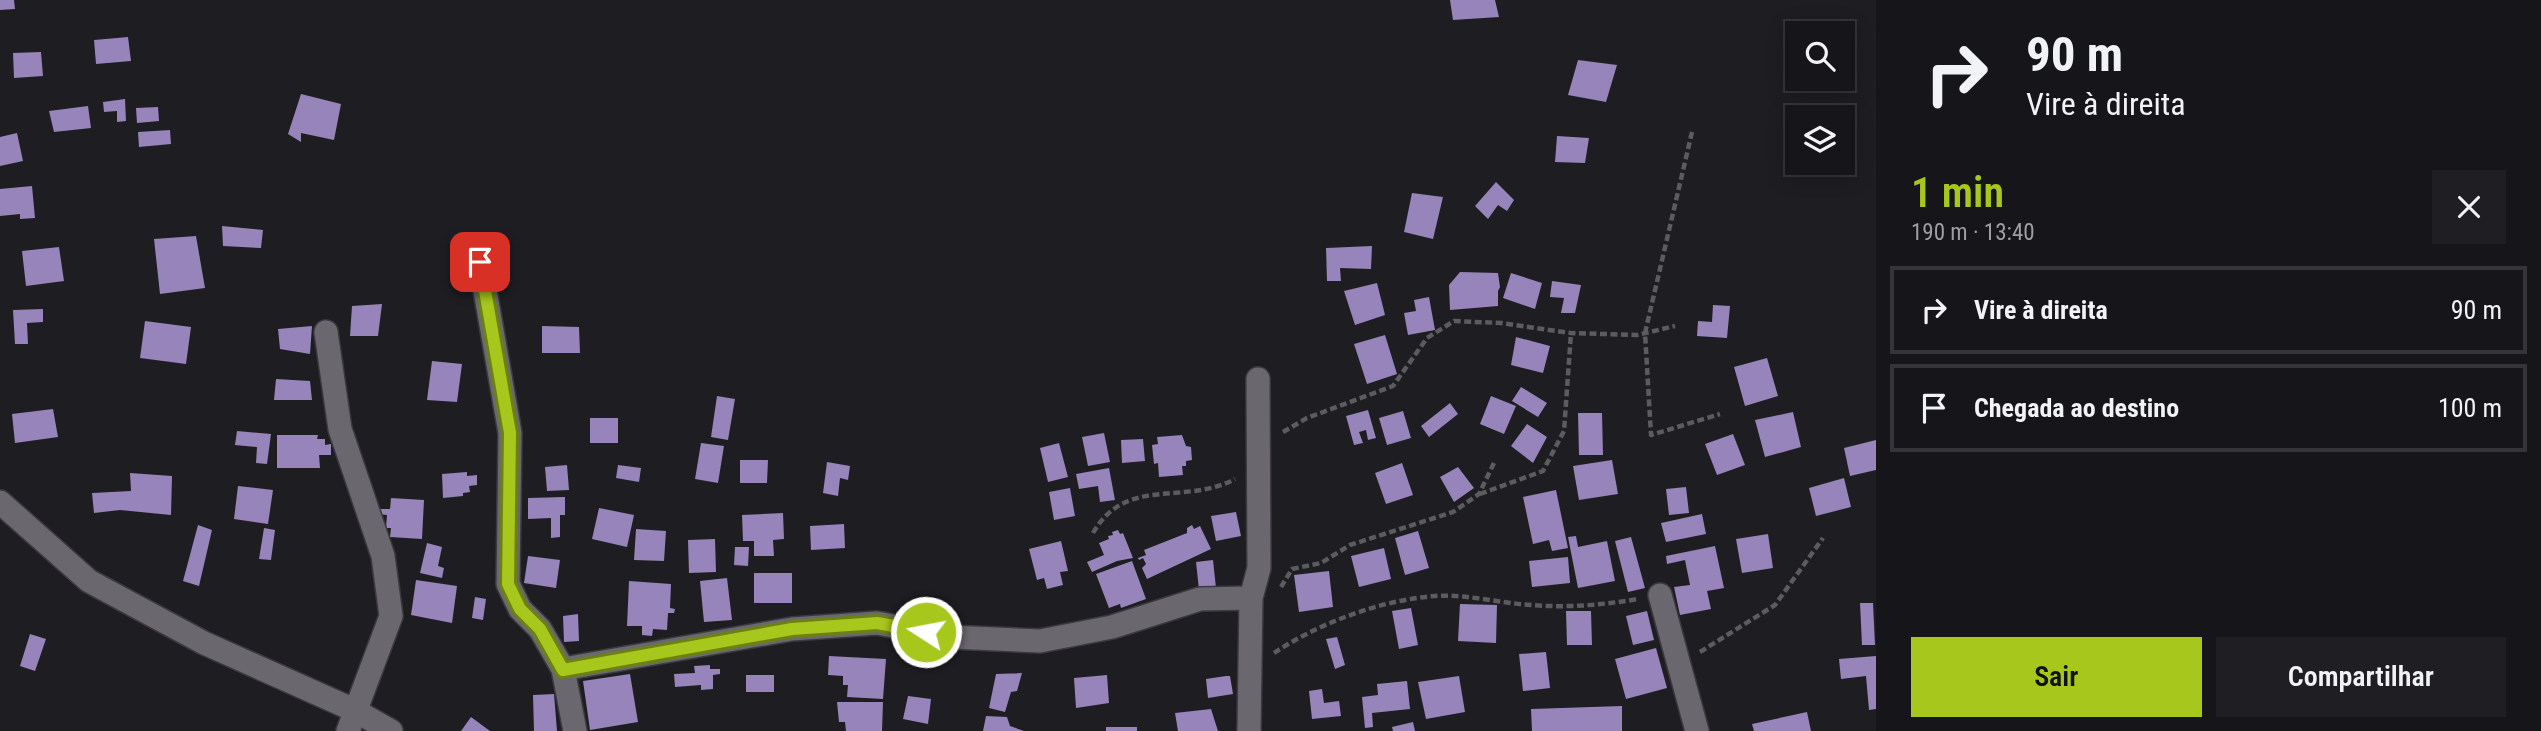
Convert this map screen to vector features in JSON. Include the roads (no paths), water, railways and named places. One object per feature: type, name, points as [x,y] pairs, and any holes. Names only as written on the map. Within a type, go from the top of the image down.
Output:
[{"type":"street","points":[[480,262],[510,433],[508,584],[520,609],[540,629],[563,670],[575,731]]},
{"type":"street","points":[[326,332],[340,429],[383,556],[391,615],[351,721]]},
{"type":"street","points":[[1249,731],[1251,598],[1259,568],[1258,379]]},
{"type":"street","points":[[0,502],[89,581],[351,721],[391,731]]},
{"type":"street","points":[[1660,595],[1697,731]]},
{"type":"street","points":[[563,670],[792,629],[877,623],[950,637],[1040,641],[1112,627],[1200,599],[1251,598]]}]
